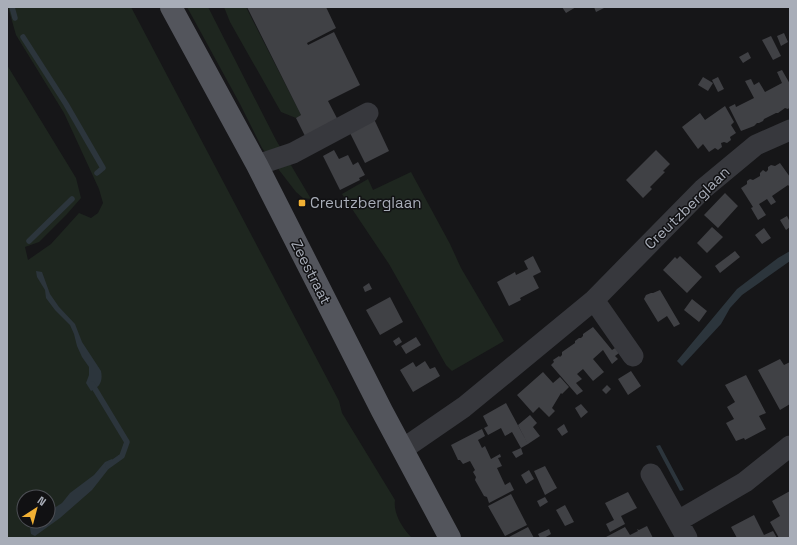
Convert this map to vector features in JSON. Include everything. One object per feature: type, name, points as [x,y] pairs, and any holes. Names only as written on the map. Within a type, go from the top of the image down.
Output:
[{"type":"main road","name":"Zeestraat","points":[[171,7],[257,165],[382,411],[450,538]]},
{"type":"street","points":[[257,165],[293,153],[368,113]]},
{"type":"street","name":"Creutzberglaan","points":[[403,449],[464,407],[594,300],[703,189],[756,145],[790,130]]},
{"type":"street","points":[[594,300],[633,356]]},
{"type":"street","points":[[651,474],[682,530],[790,446]]},
{"type":"shaded area","points":[[8,7],[131,7],[339,401],[342,413],[395,500],[395,510],[399,520],[412,538],[7,538],[7,65],[76,178],[81,198],[39,242],[25,247],[28,260],[51,244],[79,213],[91,218],[98,213],[103,203],[99,189],[64,113],[16,35]]},
{"type":"shaded area","points":[[187,7],[208,7],[276,140],[311,199],[303,198],[296,192],[262,148],[240,104]]},
{"type":"shaded area","points":[[224,7],[246,7],[301,115],[296,118],[281,112],[230,22]]},
{"type":"shaded area","points":[[411,172],[450,244],[461,268],[504,341],[452,371],[446,365],[389,264],[342,194],[368,179],[373,190]]},
{"type":"shaded area","points":[[790,251],[790,261],[742,295],[730,308],[721,324],[682,366],[677,361],[737,289],[778,258]]},
{"type":"shaded area","points":[[36,271],[42,272],[50,294],[59,307],[75,324],[82,342],[101,371],[102,378],[100,383],[97,388],[91,391],[86,383],[89,375],[89,367],[77,346],[70,325],[55,310],[46,298],[45,290],[37,277]]},
{"type":"shaded area","points":[[660,445],[684,490],[680,491],[656,446]]},
{"type":"shaded area","points":[[112,459],[114,462],[92,490],[56,521],[56,507],[62,503],[70,493],[94,475],[105,462]]},
{"type":"shaded area","points":[[30,529],[45,529],[35,536],[31,534]]},
{"type":"building","points":[[247,7],[326,7],[336,28],[307,43],[308,45],[334,32],[360,85],[328,101],[340,124],[307,140],[296,118],[301,115]]},
{"type":"building","points":[[562,7],[576,7],[566,13]]},
{"type":"building","points":[[594,7],[606,7],[596,12]]},
{"type":"building","points":[[784,33],[788,42],[781,46],[777,36]]},
{"type":"building","points":[[771,36],[781,56],[773,60],[762,40]]},
{"type":"building","points":[[748,52],[751,58],[743,63],[739,57]]},
{"type":"building","points":[[782,70],[790,84],[790,107],[788,109],[785,108],[754,126],[741,131],[729,107],[735,104],[736,107],[754,98],[745,81],[751,79],[754,85],[759,82],[765,92],[782,83],[777,72]]},
{"type":"building","points":[[703,77],[713,83],[708,91],[698,85]]},
{"type":"building","points":[[718,77],[724,89],[718,92],[712,80]]},
{"type":"building","points":[[725,106],[734,122],[731,125],[736,133],[730,137],[731,140],[727,143],[721,143],[722,147],[718,150],[715,148],[709,152],[703,144],[698,149],[682,127],[700,113],[705,120]]},
{"type":"building","points":[[374,119],[389,151],[365,163],[349,131]]},
{"type":"building","points":[[334,150],[339,159],[348,155],[353,165],[358,162],[365,175],[359,178],[360,180],[340,190],[323,156]]},
{"type":"building","points":[[656,150],[670,164],[663,171],[665,172],[650,187],[652,189],[643,198],[626,180]]},
{"type":"building","points":[[780,163],[790,177],[790,187],[788,185],[772,196],[776,202],[771,205],[767,199],[759,204],[766,215],[758,220],[751,208],[753,207],[741,188],[747,184],[747,181],[750,179],[753,180],[760,176],[760,173],[763,170],[766,172],[768,167],[771,165],[775,166]]},
{"type":"building","points":[[725,193],[738,206],[718,228],[704,215]]},
{"type":"building","points":[[787,216],[790,222],[790,227],[786,230],[780,220]]},
{"type":"building","points":[[712,227],[723,237],[707,253],[697,243]]},
{"type":"building","points":[[764,228],[771,238],[762,244],[755,235]]},
{"type":"building","points":[[735,251],[740,257],[720,273],[715,266]]},
{"type":"building","points":[[533,256],[541,272],[533,276],[539,288],[520,298],[521,300],[509,306],[497,282],[515,272],[516,275],[528,269],[524,261]]},
{"type":"building","points":[[680,256],[702,277],[687,293],[663,270],[675,257],[677,259]]},
{"type":"building","points":[[369,283],[372,289],[365,292],[363,287]]},
{"type":"building","points":[[660,290],[680,324],[674,327],[667,316],[658,322],[644,299],[646,295]]},
{"type":"building","points":[[390,297],[403,322],[380,335],[366,310]]},
{"type":"building","points":[[692,299],[707,311],[699,322],[684,310]]},
{"type":"building","points":[[593,327],[612,350],[615,348],[619,353],[615,356],[618,359],[612,364],[603,350],[593,359],[604,372],[593,381],[583,369],[577,374],[582,379],[576,383],[583,391],[577,395],[551,365],[554,362],[553,360],[559,356],[560,357],[562,352]]},
{"type":"building","points":[[399,337],[402,342],[396,346],[393,341]]},
{"type":"building","points":[[416,337],[421,345],[406,354],[401,346]]},
{"type":"building","points":[[780,359],[784,365],[790,362],[790,404],[780,410],[758,370]]},
{"type":"building","points":[[425,361],[430,369],[435,367],[440,376],[413,392],[400,370],[413,362],[416,367]]},
{"type":"building","points":[[631,371],[641,386],[628,395],[618,379]]},
{"type":"building","points":[[543,372],[553,383],[560,377],[569,387],[562,394],[561,393],[552,408],[555,411],[549,417],[539,407],[533,413],[517,395]]},
{"type":"building","points":[[746,375],[766,413],[759,416],[766,429],[745,440],[744,438],[736,441],[726,423],[734,419],[727,407],[735,402],[725,385]]},
{"type":"building","points":[[607,385],[611,389],[606,394],[602,390]]},
{"type":"building","points":[[506,403],[528,444],[521,448],[512,432],[505,436],[501,428],[488,435],[484,428],[488,426],[483,416]]},
{"type":"building","points":[[581,404],[588,412],[581,418],[575,408]]},
{"type":"building","points":[[530,415],[537,423],[533,427],[540,436],[528,444],[518,425]]},
{"type":"building","points":[[564,424],[568,432],[562,436],[557,429]]},
{"type":"building","points":[[482,429],[485,436],[478,440],[482,448],[485,446],[491,459],[500,454],[501,457],[498,458],[502,466],[497,468],[505,485],[510,482],[514,490],[489,503],[487,497],[484,496],[475,480],[476,477],[473,472],[475,470],[470,461],[463,464],[460,460],[458,460],[451,445]]},
{"type":"building","points":[[521,448],[523,454],[516,458],[512,452]]},
{"type":"building","points":[[545,466],[557,488],[545,495],[534,471]]},
{"type":"building","points":[[529,470],[534,479],[526,484],[521,475]]},
{"type":"building","points":[[790,491],[790,538],[779,538],[770,522],[780,516],[772,501]]},
{"type":"building","points":[[628,492],[637,508],[621,516],[625,524],[610,532],[606,524],[614,520],[605,503]]},
{"type":"building","points":[[511,494],[527,525],[505,536],[488,506]]},
{"type":"building","points":[[545,497],[548,502],[540,507],[537,501]]},
{"type":"building","points":[[565,505],[574,522],[565,526],[556,510]]},
{"type":"building","points":[[754,515],[764,535],[773,531],[777,538],[737,538],[731,527]]},
{"type":"building","points":[[647,526],[653,538],[606,538],[625,527],[630,535],[638,531],[637,529],[639,530]]},
{"type":"building","points":[[528,527],[534,538],[507,538]]},
{"type":"building","points":[[549,529],[551,534],[544,538],[540,538],[538,534]]},
{"type":"waterway","points":[[12,7],[15,18]]},
{"type":"waterway","points":[[23,37],[66,104],[103,168],[97,173]]},
{"type":"waterway","points":[[29,241],[72,199]]},
{"type":"waterway","points":[[92,384],[127,442],[122,456],[108,466]]},
{"type":"place","name":"Creutzberglaan","points":[[302,203]]}]
